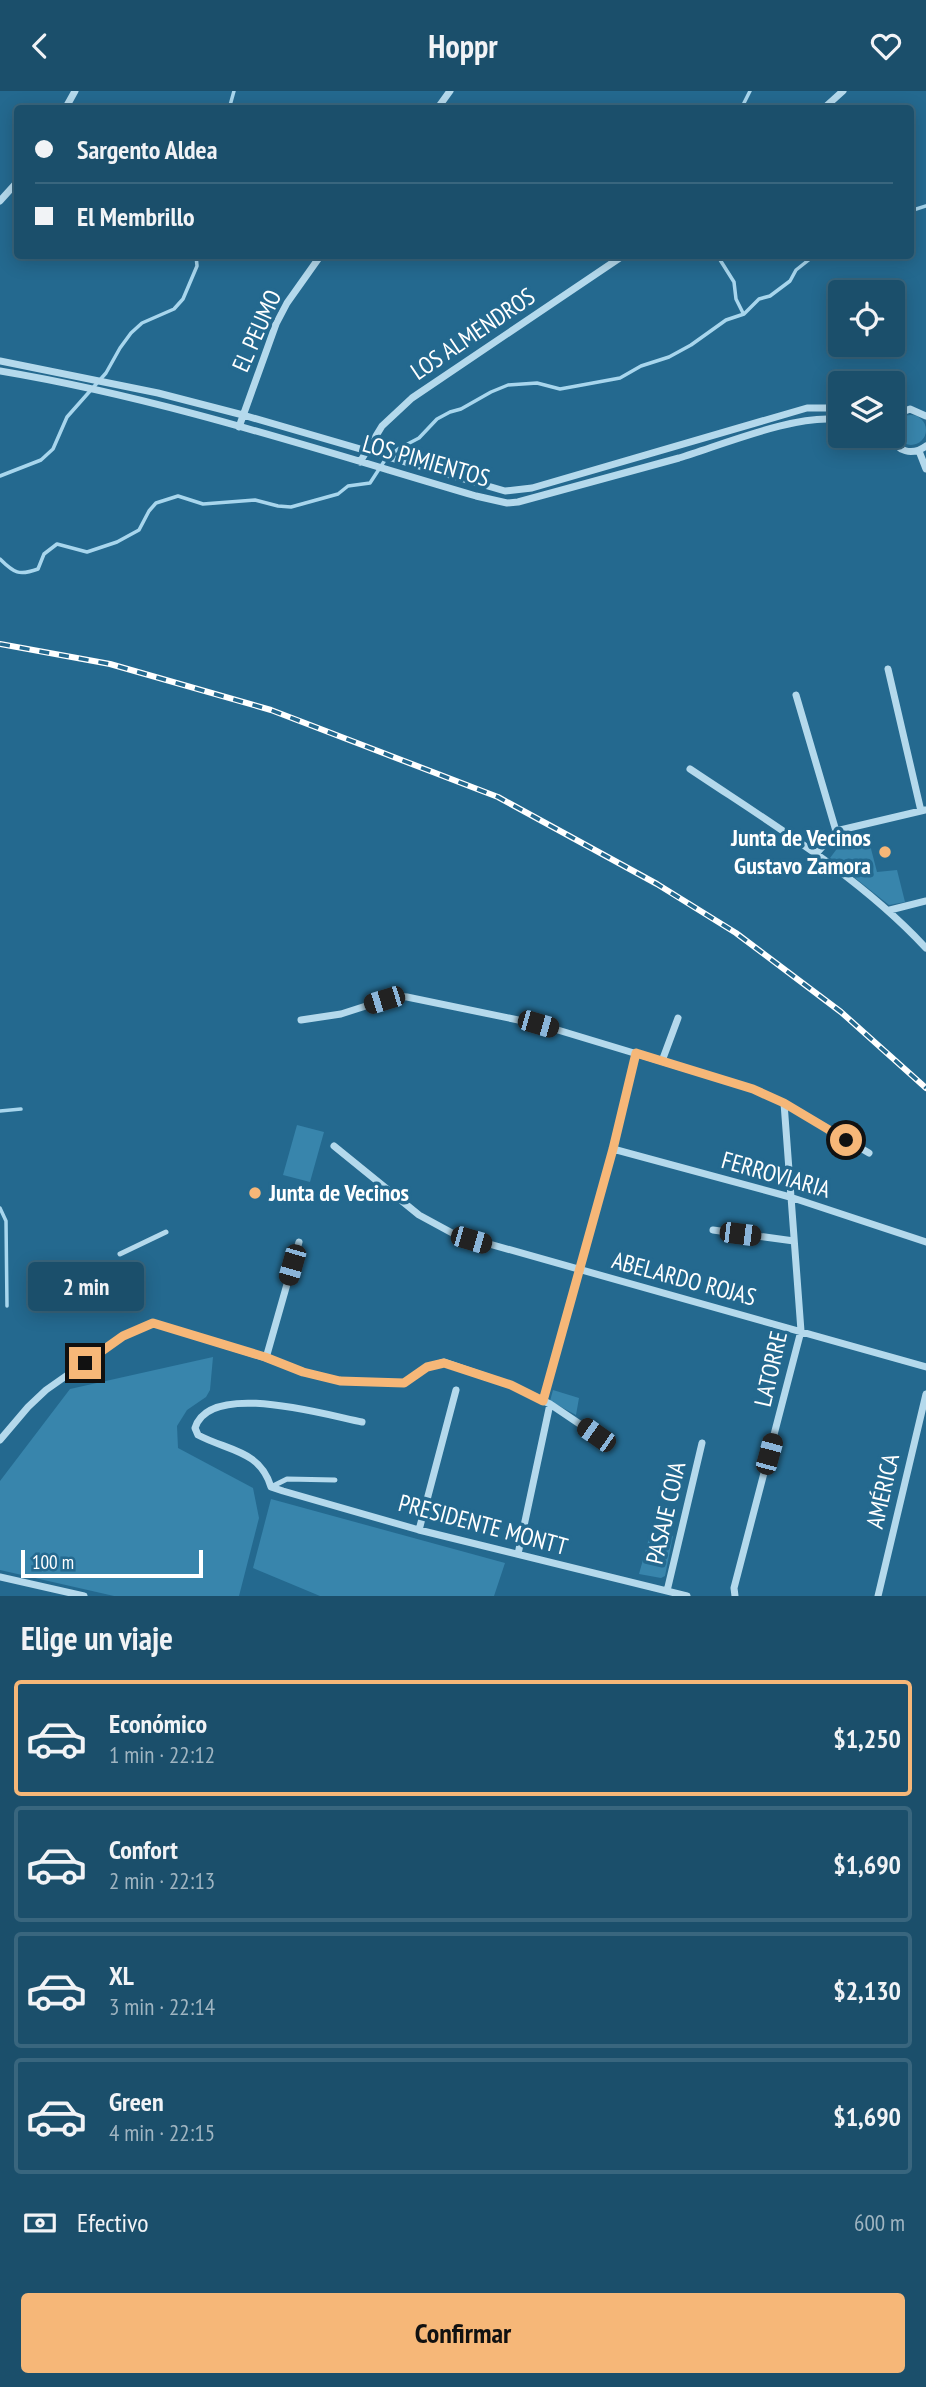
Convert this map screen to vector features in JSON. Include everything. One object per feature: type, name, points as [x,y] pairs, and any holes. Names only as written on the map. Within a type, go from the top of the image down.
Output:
[{"type":"street","points":[[827,105],[843,91]]},
{"type":"street","points":[[0,201],[14,185]]},
{"type":"street","name":"EL PEUMO","points":[[239,427],[276,324],[287,303],[318,259]]},
{"type":"street","name":"LOS ALMENDROS","points":[[360,462],[382,426],[412,398],[618,259]]},
{"type":"street","name":"LOS PIMIENTOS","points":[[0,361],[111,381],[243,415],[505,491],[532,488],[794,412],[828,407]]},
{"type":"street","name":"LOS PIMIENTOS","points":[[0,371],[101,390],[484,498],[518,502],[795,423],[828,420]]},
{"type":"street","points":[[905,411],[917,410],[926,416]]},
{"type":"street","points":[[900,448],[922,448],[926,470]]},
{"type":"street","points":[[816,854],[836,831],[924,811],[888,669]]},
{"type":"street","points":[[796,695],[836,831]]},
{"type":"street","points":[[690,769],[816,854],[890,911],[926,948]]},
{"type":"street","points":[[890,911],[926,901]]},
{"type":"street","points":[[301,1020],[341,1014],[397,996],[538,1024],[753,1089],[784,1103],[869,1153]]},
{"type":"street","points":[[662,1061],[678,1018]]},
{"type":"street","points":[[518,1554],[546,1402],[636,1053]]},
{"type":"street","name":"LATORRE","points":[[734,1596],[802,1331],[784,1103]]},
{"type":"street","name":"ABELARDO ROJAS","points":[[334,1146],[419,1216],[471,1240],[926,1367]]},
{"type":"street","name":"FERROVIARIA","points":[[613,1149],[790,1197],[926,1242]]},
{"type":"street","points":[[713,1230],[794,1241]]},
{"type":"street","points":[[265,1357],[299,1242]]},
{"type":"street","points":[[0,1440],[46,1390],[123,1336],[153,1323],[265,1357],[303,1372],[340,1381],[404,1383],[427,1367],[444,1363],[511,1385],[546,1402],[596,1435]]},
{"type":"street","points":[[419,1529],[456,1390]]},
{"type":"street","name":"AMÉRICA","points":[[877,1596],[926,1394]]},
{"type":"street","points":[[271,1487],[267,1473],[260,1464],[247,1455],[198,1435],[195,1428],[202,1414],[222,1404],[250,1403],[362,1422]]},
{"type":"street","name":"PASAJE COIA","points":[[667,1591],[702,1443]]},
{"type":"street","name":"PRESIDENTE MONTT","points":[[271,1487],[419,1529],[687,1596]]},
{"type":"street","points":[[0,1577],[84,1596]]},
{"type":"lane","points":[[120,1254],[166,1232]]},
{"type":"lane","points":[[271,1487],[287,1479],[335,1480]]},
{"type":"shaded area","points":[[905,416],[917,416],[925,424],[922,441],[905,444]]},
{"type":"shaded area","points":[[869,841],[877,872],[897,870],[905,902],[889,905],[830,858],[842,842]]},
{"type":"shaded area","points":[[297,1125],[324,1132],[310,1182],[283,1175]]},
{"type":"shaded area","points":[[213,1357],[210,1390],[206,1397],[187,1410],[177,1426],[178,1448],[253,1488],[259,1518],[239,1596],[114,1596],[0,1570],[0,1481],[70,1389]]},
{"type":"shaded area","points":[[553,1390],[579,1398],[576,1415],[550,1401]]},
{"type":"shaded area","points":[[271,1499],[505,1563],[494,1596],[320,1596],[253,1568]]},
{"type":"shaded area","points":[[651,1531],[673,1536],[665,1576],[661,1578],[639,1574]]},
{"type":"waterway","points":[[230,105],[234,91]]},
{"type":"waterway","points":[[743,105],[750,91]]},
{"type":"waterway","points":[[914,210],[926,206]]},
{"type":"waterway","points":[[0,476],[41,460],[53,449],[67,417],[106,373],[131,333],[142,323],[174,309],[183,299],[197,266],[196,259]]},
{"type":"waterway","points":[[720,259],[734,282],[736,299],[743,313]]},
{"type":"waterway","points":[[0,559],[21,573],[38,569],[44,554],[57,544],[87,552],[117,542],[139,530],[156,503],[178,496],[203,504],[255,500],[291,507],[338,494],[348,486],[370,483],[385,460],[398,449],[419,438],[437,419],[450,412],[508,385],[537,383],[560,389],[620,378],[641,366],[669,357],[726,320],[744,314],[759,299],[770,296],[790,281],[796,270],[810,259]]},
{"type":"waterway","points":[[0,1111],[21,1109]]},
{"type":"waterway","points":[[0,1208],[6,1221],[7,1306]]},
{"type":"railway","points":[[0,644],[110,664],[271,710],[498,797],[657,884],[736,933],[841,1012],[926,1088]]},
{"type":"place","name":"Junta de Vecinos Gustavo Zamora","points":[[885,852]]},
{"type":"place","name":"Junta de Vecinos","points":[[255,1193]]},
{"type":"route","points":[[85,1363],[123,1336],[153,1323],[265,1357],[303,1372],[340,1381],[404,1383],[427,1367],[444,1363],[511,1385],[543,1401],[613,1149],[636,1053],[753,1089],[784,1103],[846,1140]]}]
